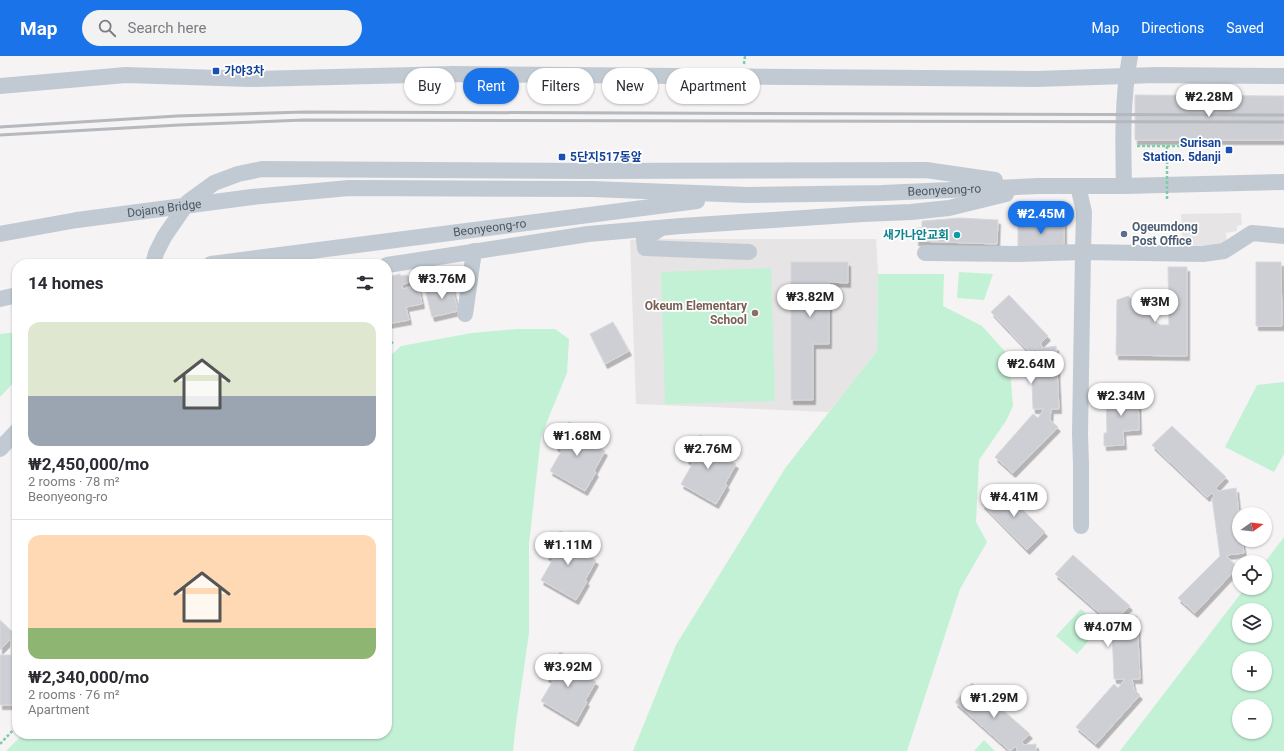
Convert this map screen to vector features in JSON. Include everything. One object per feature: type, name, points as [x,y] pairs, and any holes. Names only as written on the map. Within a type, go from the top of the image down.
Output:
[{"type":"street","points":[[1124,186],[1123,146],[1126,76],[1130,56]]},
{"type":"street","points":[[0,86],[126,75],[250,79],[453,74],[1036,79],[1156,75],[1284,76]]},
{"type":"street","points":[[153,259],[164,237],[188,202],[214,183],[238,174],[262,168],[578,171],[926,170],[1038,186]]},
{"type":"street","name":"Beonyeong-ro","points":[[252,197],[349,188],[592,189],[748,195],[882,193],[1038,186],[1124,186],[1284,182]]},
{"type":"street","points":[[392,264],[588,234],[664,227],[949,208],[1038,186]]},
{"type":"street","points":[[1078,186],[1084,212],[1082,252],[1080,434],[1081,526]]},
{"type":"street","name":"Beonyeong-ro","points":[[246,259],[612,211],[748,195]]},
{"type":"street","name":"Dojang Bridge","points":[[0,234],[77,220],[252,197]]},
{"type":"street","points":[[664,227],[644,239],[645,248],[749,252]]},
{"type":"street","points":[[925,252],[1019,254],[1082,252],[1203,254],[1224,251],[1252,233],[1284,236]]},
{"type":"street","points":[[466,314],[474,252]]},
{"type":"street","points":[[0,299],[12,297]]},
{"type":"street","points":[[0,449],[12,436]]},
{"type":"path","points":[[1123,146],[1194,146]]},
{"type":"path","points":[[1167,146],[1168,200]]},
{"type":"path","points":[[0,744],[12,731]]},
{"type":"shaded area","points":[[1241,213],[1242,225],[1237,226],[1237,231],[1226,233],[1227,244],[1209,246],[1183,245],[1181,214]]},
{"type":"shaded area","name":"Okeum Elementary School","points":[[876,239],[878,274],[877,351],[829,412],[636,404],[630,240]]},
{"type":"green space","points":[[771,268],[775,401],[665,404],[661,272]]},
{"type":"green space","points":[[959,272],[993,274],[984,300],[957,298]]},
{"type":"green space","points":[[878,274],[944,274],[943,306],[982,326],[1009,356],[1013,406],[1006,421],[979,460],[976,522],[987,542],[960,589],[907,751],[633,751],[676,645],[786,467],[877,351]]},
{"type":"green space","points":[[517,329],[555,329],[569,339],[567,373],[541,436],[529,544],[529,633],[513,751],[6,751],[18,739],[392,739],[392,354],[401,346],[472,333]]},
{"type":"green space","points":[[12,333],[12,384],[0,397],[0,334]]},
{"type":"green space","points":[[1284,382],[1284,454],[1274,472],[1225,447],[1257,385]]},
{"type":"green space","points":[[1284,537],[1284,751],[1120,751],[1232,605],[1232,643],[1272,643],[1272,603],[1233,603],[1240,595],[1272,595],[1272,555],[1270,555]]},
{"type":"green space","points":[[1081,609],[1101,627],[1077,654],[1056,636]]},
{"type":"green space","points":[[984,740],[995,751],[974,751]]},
{"type":"building","points":[[1135,95],[1284,96],[1284,140],[1135,140]]},
{"type":"building","name":"새가나안교회","points":[[960,218],[998,220],[997,244],[916,241],[917,228],[922,228],[922,221]]},
{"type":"building","points":[[1018,221],[1064,221],[1064,249],[1018,248]]},
{"type":"building","points":[[791,262],[848,262],[848,283],[829,282],[829,344],[813,344],[813,400],[791,400]]},
{"type":"building","points":[[1256,262],[1281,262],[1282,326],[1256,326]]},
{"type":"building","points":[[1168,267],[1187,267],[1187,356],[1116,355],[1117,300],[1128,296],[1160,325],[1169,325]]},
{"type":"building","points":[[400,274],[400,276],[407,275],[410,278],[409,282],[402,285],[403,289],[418,285],[422,304],[406,307],[409,320],[392,323],[392,276]]},
{"type":"building","points":[[451,283],[458,311],[432,317],[425,289]]},
{"type":"building","points":[[1009,295],[1048,336],[1041,343],[1042,348],[1056,346],[1059,409],[1051,409],[1050,420],[1058,427],[1013,473],[995,457],[1033,414],[1038,418],[1044,409],[1033,409],[1031,359],[1038,358],[1036,348],[1030,353],[991,312]]},
{"type":"building","points":[[613,322],[629,351],[605,364],[590,334]]},
{"type":"building","points":[[1138,393],[1139,430],[1123,431],[1124,445],[1104,446],[1104,433],[1107,433],[1106,394]]},
{"type":"building","points":[[569,422],[591,434],[587,441],[605,451],[594,471],[596,472],[585,491],[550,471],[562,450],[555,446]]},
{"type":"building","points":[[1172,426],[1226,477],[1216,488],[1218,491],[1236,488],[1238,507],[1232,507],[1232,547],[1243,547],[1244,553],[1227,555],[1232,562],[1232,573],[1195,613],[1178,598],[1220,556],[1212,498],[1214,496],[1212,493],[1207,497],[1152,445]]},
{"type":"building","points":[[700,435],[722,447],[718,454],[736,464],[725,484],[727,485],[716,504],[681,484],[693,463],[686,459]]},
{"type":"building","points":[[1000,487],[1045,532],[1027,550],[982,504]]},
{"type":"building","points":[[560,531],[582,543],[578,550],[596,560],[585,580],[587,581],[576,600],[541,580],[553,559],[546,555]]},
{"type":"building","points":[[1073,555],[1130,606],[1122,613],[1123,618],[1137,616],[1140,679],[1132,679],[1134,689],[1140,695],[1096,744],[1076,727],[1114,684],[1118,688],[1125,679],[1114,679],[1112,629],[1119,628],[1117,618],[1111,623],[1055,574]]},
{"type":"building","points":[[0,620],[12,631],[12,705],[0,705],[0,655],[11,655],[11,639],[0,650]]},
{"type":"building","points":[[560,652],[582,665],[578,671],[596,682],[585,701],[587,702],[576,722],[541,701],[553,681],[546,677]]},
{"type":"building","points":[[972,683],[1030,734],[1022,741],[1023,745],[1036,744],[1036,751],[1017,751],[1016,746],[1010,751],[955,702]]},
{"type":"railway","points":[[0,127],[177,116],[305,112],[1284,115]]},
{"type":"railway","points":[[0,135],[304,120],[1284,122]]},
{"type":"place","name":"가야3차","points":[[216,71]]},
{"type":"place","name":"Surisan Station. 5danji","points":[[1229,150]]},
{"type":"place","name":"5단지517동앞","points":[[562,157]]},
{"type":"place","name":"Ogeumdong Post Office","points":[[1124,234]]},
{"type":"place","name":"새가나안교회","points":[[957,235]]},
{"type":"place","name":"Okeum Elementary School","points":[[755,313]]}]
